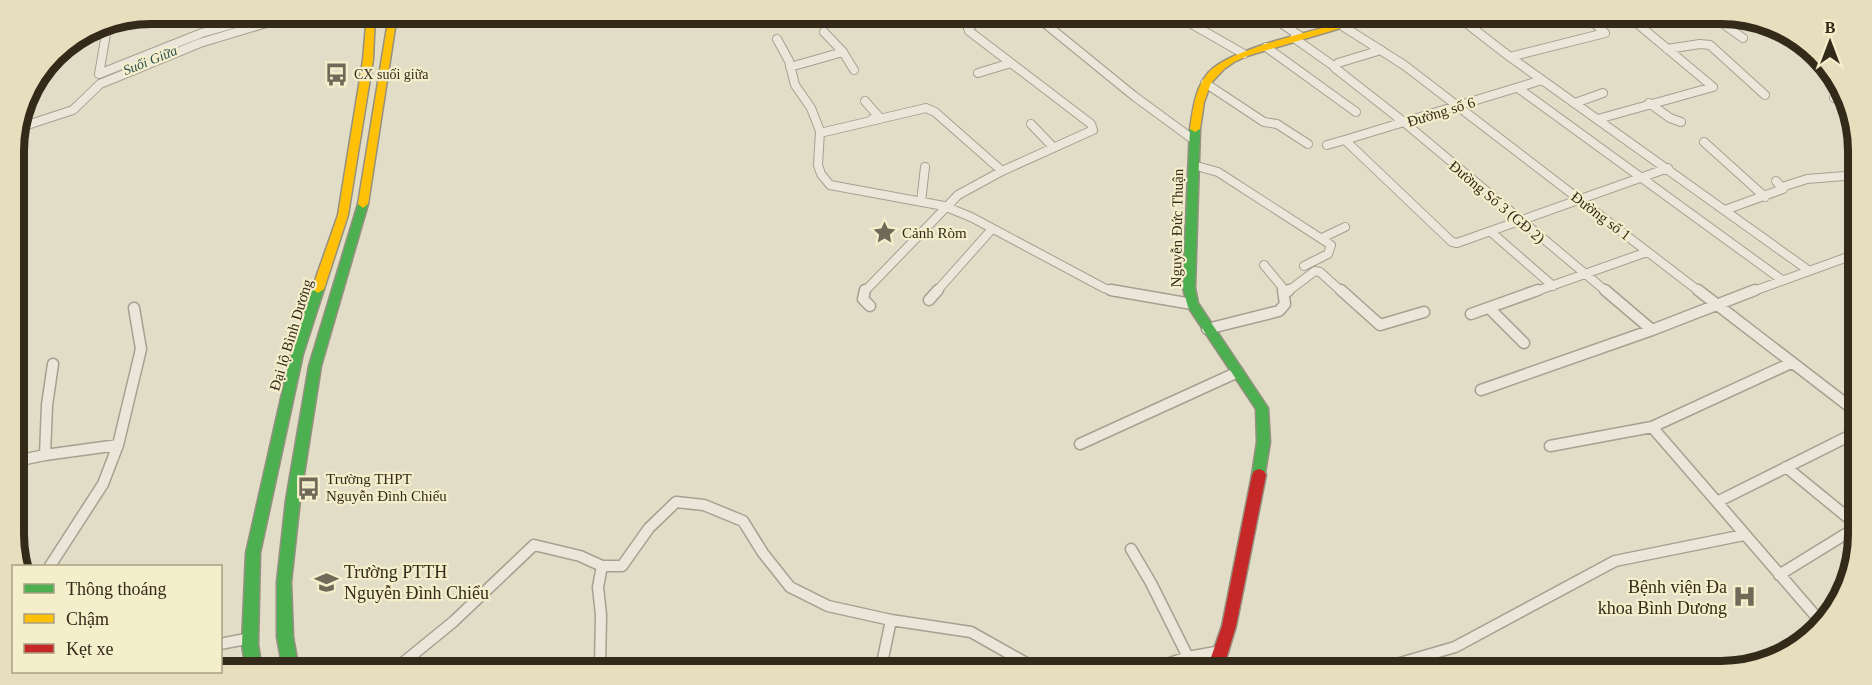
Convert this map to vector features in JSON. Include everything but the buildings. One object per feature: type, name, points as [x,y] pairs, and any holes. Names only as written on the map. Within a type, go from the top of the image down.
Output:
[{"type":"main road","name":"Đại lộ Bình Dương","points":[[253,661],[250,638],[253,553],[297,354],[343,215],[368,60],[371,24]]},
{"type":"main road","points":[[289,661],[284,641],[283,566],[290,508],[317,357],[344,278],[361,211],[391,24]]},
{"type":"main road","points":[[389,35],[400,24]]},
{"type":"main road","points":[[1205,83],[1212,73],[1228,61],[1244,54],[1353,24]]},
{"type":"main road","name":"Nguyễn Đức Thuận","points":[[1205,83],[1198,102],[1194,140],[1189,288],[1192,304],[1262,408],[1265,427],[1264,448],[1229,626],[1218,661]]},
{"type":"street","points":[[27,123],[73,110],[100,84],[202,33],[234,24]]},
{"type":"street","points":[[106,33],[99,74],[263,24]]},
{"type":"street","points":[[870,306],[863,299],[864,291],[958,195],[1002,171],[1093,130],[1093,127],[969,31],[968,28],[973,24]]},
{"type":"street","points":[[1044,24],[1101,72],[1194,140]]},
{"type":"street","points":[[1192,24],[1244,54]]},
{"type":"street","name":"Đường Số 3 (GĐ 2)","points":[[1281,24],[1405,123],[1520,222],[1652,330]]},
{"type":"street","points":[[1467,24],[1542,81],[1668,168],[1808,270]]},
{"type":"street","points":[[1510,57],[1605,33],[1595,24]]},
{"type":"street","points":[[1598,119],[1713,87],[1638,24]]},
{"type":"street","points":[[1723,24],[1743,39]]},
{"type":"street","name":"Đường số 1","points":[[1344,27],[1404,65],[1848,406]]},
{"type":"street","points":[[824,32],[843,52],[854,70]]},
{"type":"street","points":[[777,39],[790,67],[795,85],[811,108],[820,132],[818,165],[821,174],[830,185],[945,206],[1115,292],[1192,304]]},
{"type":"street","points":[[1667,49],[1700,44],[1710,45],[1765,95]]},
{"type":"street","points":[[1266,47],[1356,112]]},
{"type":"street","points":[[1335,67],[1338,63],[1381,50]]},
{"type":"street","points":[[790,67],[843,52]]},
{"type":"street","points":[[978,73],[1011,63]]},
{"type":"street","name":"Đường số 6","points":[[1327,145],[1349,143],[1405,123],[1542,81]]},
{"type":"street","points":[[1205,83],[1264,122],[1277,124],[1308,144]]},
{"type":"street","points":[[1518,88],[1782,280]]},
{"type":"street","points":[[1575,103],[1603,93]]},
{"type":"street","points":[[820,132],[879,117],[865,101]]},
{"type":"street","points":[[1649,103],[1670,118],[1681,122]]},
{"type":"street","points":[[820,132],[926,108],[935,112],[1002,171]]},
{"type":"street","points":[[1031,124],[1053,147]]},
{"type":"street","points":[[1704,142],[1765,197]]},
{"type":"street","points":[[1349,143],[1452,242],[1457,243],[1581,201],[1668,168]]},
{"type":"street","points":[[1193,165],[1218,172],[1331,245],[1328,254],[1304,266]]},
{"type":"street","points":[[921,202],[925,167]]},
{"type":"street","points":[[1725,210],[1778,192],[1783,189],[1779,184],[1807,178],[1848,176]]},
{"type":"street","points":[[1323,238],[1345,227]]},
{"type":"street","points":[[929,300],[992,229]]},
{"type":"street","points":[[1491,232],[1552,286]]},
{"type":"street","points":[[1471,314],[1647,252]]},
{"type":"street","points":[[1481,390],[1652,330],[1716,304],[1848,257]]},
{"type":"street","points":[[1208,330],[1279,311],[1285,304],[1283,288],[1264,265]]},
{"type":"street","points":[[1284,294],[1315,271],[1320,272],[1380,325],[1424,312]]},
{"type":"street","points":[[51,565],[103,484],[118,445],[141,350],[134,308]]},
{"type":"street","points":[[1489,308],[1524,343]]},
{"type":"street","points":[[1550,446],[1652,427],[1791,363]]},
{"type":"street","points":[[45,455],[47,405],[53,364]]},
{"type":"street","points":[[1080,444],[1120,423],[1238,372]]},
{"type":"street","points":[[1652,427],[1744,535],[1818,616]]},
{"type":"street","points":[[1717,502],[1848,436]]},
{"type":"street","points":[[24,459],[106,445],[118,445]]},
{"type":"street","points":[[1786,467],[1848,515]]},
{"type":"street","points":[[405,661],[453,622],[534,545],[562,551],[602,566],[622,566],[649,528],[676,502],[704,505],[743,521],[790,587],[828,606],[891,620],[971,632],[1023,661]]},
{"type":"street","points":[[1779,575],[1848,532]]},
{"type":"street","points":[[1407,661],[1455,647],[1615,561],[1744,535]]},
{"type":"street","points":[[1131,549],[1151,583],[1188,657]]},
{"type":"street","points":[[600,661],[601,615],[598,587],[602,566]]},
{"type":"street","points":[[882,661],[891,620]]},
{"type":"street","points":[[222,644],[250,638]]},
{"type":"street","points":[[1176,661],[1221,651]]},
{"type":"waterway","name":"Suối Giữa","points":[[166,53],[185,45]]},
{"type":"waterway","name":"Suối Giữa","points":[[66,110],[99,82]]},
{"type":"waterway","name":"Suối Giữa","points":[[28,120],[39,118]]},
{"type":"traffic: fast","points":[[1195,129],[1189,288],[1192,304],[1262,408],[1264,442],[1259,475]]},
{"type":"traffic: fast","points":[[289,661],[285,637],[284,582],[293,500],[315,366],[363,204]]},
{"type":"traffic: fast","points":[[252,661],[250,644],[253,553],[297,354],[318,289]]},
{"type":"traffic: slow","points":[[318,289],[343,215],[368,60],[370,24]]},
{"type":"traffic: slow","points":[[363,204],[392,24]]},
{"type":"traffic: slow","points":[[1195,129],[1199,102],[1206,82],[1220,67],[1244,54],[1349,24]]},
{"type":"traffic: jam","points":[[1218,661],[1229,626],[1259,475]]},
{"type":"place","name":"CX suối giữa","points":[[336,74]]},
{"type":"place","name":"Cảnh Ròm","points":[[884,233]]},
{"type":"place","name":"Trường THPT Nguyễn Đình Chiểu","points":[[308,488]]},
{"type":"place","name":"Trường PTTH Nguyễn Đình Chiểu","points":[[326,582]]},
{"type":"place","name":"Bệnh viện Đa khoa Bình Dương","points":[[1745,597]]}]
